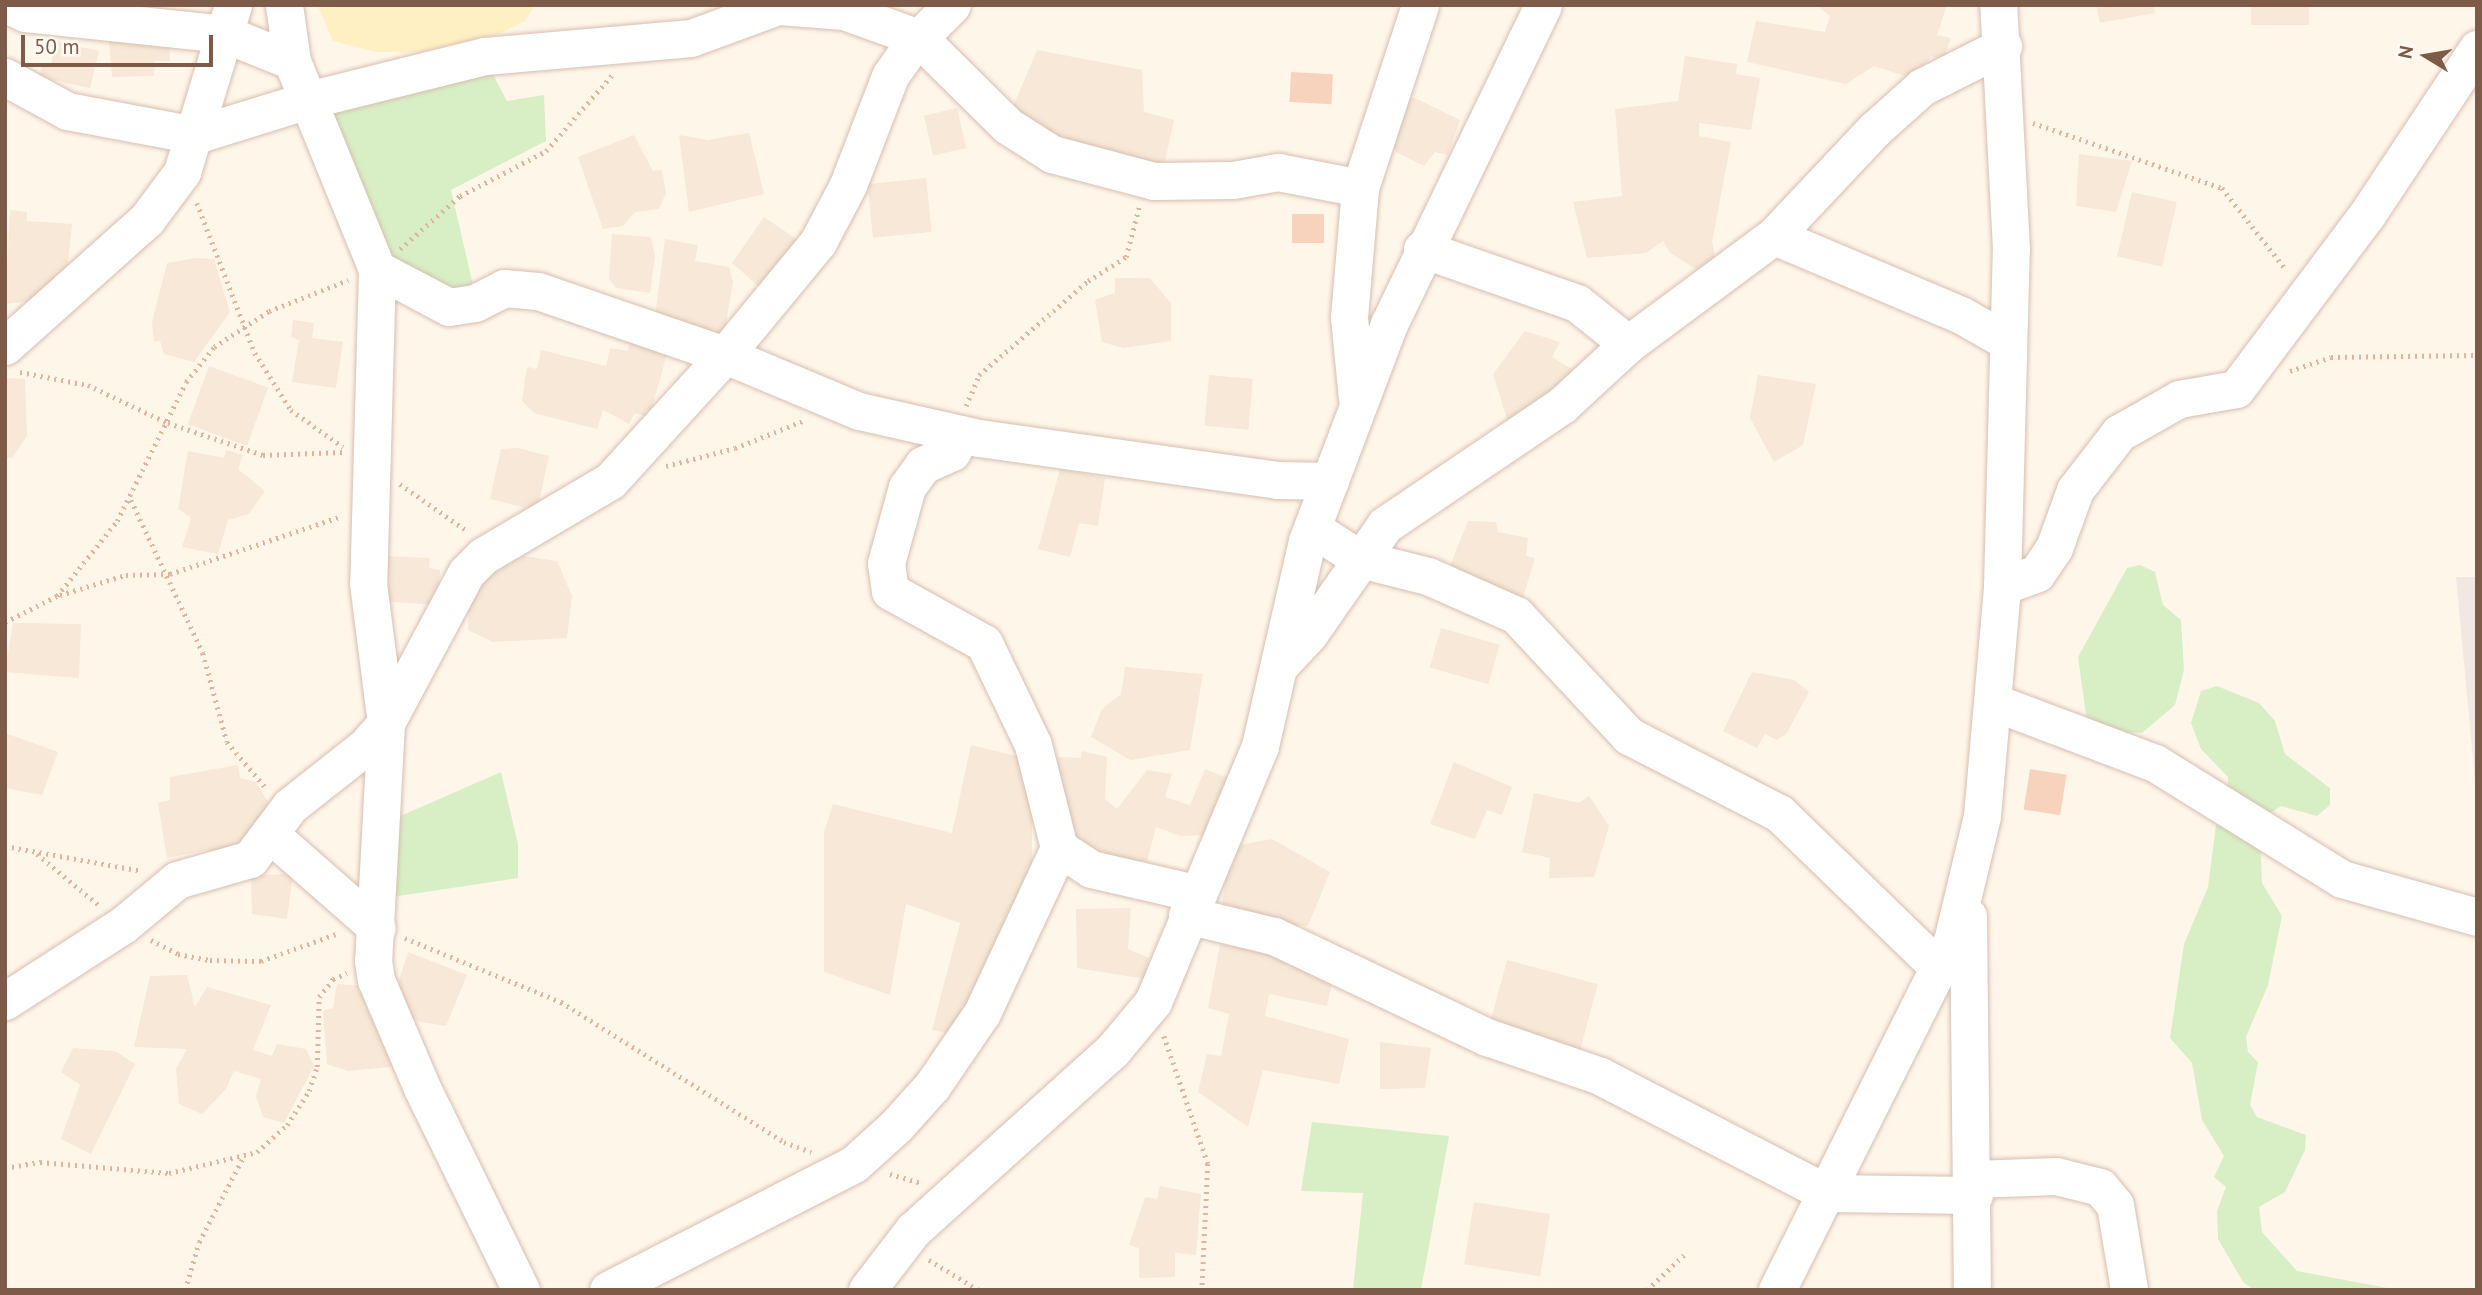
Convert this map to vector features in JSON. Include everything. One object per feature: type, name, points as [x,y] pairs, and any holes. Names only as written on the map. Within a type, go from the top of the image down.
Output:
[{"type":"street","points":[[8,5],[26,13],[229,20],[292,61]]},
{"type":"street","points":[[284,5],[292,61],[377,269],[368,583],[386,723],[372,937]]},
{"type":"street","points":[[5,1001],[123,925],[177,880],[241,865],[278,824],[386,723],[466,573],[493,551],[610,481],[725,355],[817,242],[848,185],[890,76],[919,38],[952,5]]},
{"type":"street","points":[[1358,407],[1349,317],[1360,188],[1420,5]]},
{"type":"street","points":[[867,1290],[904,1243],[947,1196],[1112,1051],[1153,1002],[1191,904],[1225,836],[1260,746],[1312,528],[1358,407],[1422,249],[1543,5]]},
{"type":"street","points":[[1972,1290],[1968,890],[1996,703],[2002,586],[2011,249],[2003,46],[1998,5]]},
{"type":"street","points":[[5,78],[67,111],[195,135],[308,100],[485,56],[691,38],[779,6],[844,11],[919,38],[1027,142],[1145,179],[1201,183],[1278,172],[1360,188]]},
{"type":"street","points":[[5,346],[147,219],[182,172],[229,20]]},
{"type":"street","points":[[1280,665],[1309,634],[1385,525],[1562,405],[1628,344],[1774,236],[1900,104],[2003,46]]},
{"type":"street","points":[[2002,586],[2037,573],[2054,548],[2075,490],[2119,433],[2179,399],[2235,389],[2307,297],[2477,49]]},
{"type":"street","points":[[1774,236],[1961,315],[2007,341]]},
{"type":"street","points":[[1422,249],[1577,303],[1628,344]]},
{"type":"street","points":[[377,269],[449,307],[475,303],[504,288],[538,291],[725,355],[859,411],[961,434],[1278,480],[1330,481]]},
{"type":"street","points":[[608,1290],[854,1164],[896,1126],[960,1048],[1002,974],[1059,848],[1033,745],[989,651],[970,631],[899,599],[885,578],[914,473],[952,452],[961,434]]},
{"type":"street","points":[[1312,528],[1360,559],[1428,576],[1516,615],[1629,736],[1779,813],[1939,968]]},
{"type":"street","points":[[1996,703],[2155,763],[2342,879],[2477,917]]},
{"type":"street","points":[[278,824],[372,937],[422,1088],[521,1290]]},
{"type":"street","points":[[1059,848],[1091,869],[1274,936],[1487,1037],[1600,1076],[1827,1192],[1973,1187],[2056,1177],[2100,1187],[2115,1205],[2129,1290]]},
{"type":"street","points":[[1777,1290],[1939,968],[1968,890]]},
{"type":"path","points":[[57,596],[131,499],[186,382],[214,347],[243,324],[377,269],[460,196],[545,151],[641,43]]},
{"type":"path","points":[[2005,115],[2113,147],[2222,188],[2307,297]]},
{"type":"path","points":[[5,370],[88,384],[168,423],[262,455],[351,452],[291,410],[243,324],[182,172]]},
{"type":"path","points":[[961,434],[971,386],[979,375],[1088,281],[1126,257],[1145,179]]},
{"type":"path","points":[[2283,373],[2331,357],[2477,355]]},
{"type":"path","points":[[660,468],[735,448],[809,418]]},
{"type":"path","points":[[370,464],[493,551]]},
{"type":"path","points":[[131,499],[170,575],[203,653],[227,742],[278,824]]},
{"type":"path","points":[[5,622],[57,596],[126,575],[170,575],[369,505]]},
{"type":"path","points":[[5,846],[177,880]]},
{"type":"path","points":[[37,854],[123,925],[178,954],[261,961],[372,937],[561,1002],[784,1142],[923,1183],[947,1196]]},
{"type":"path","points":[[5,1168],[40,1162],[169,1173],[243,1157],[287,1125],[309,1091],[317,1067],[319,997],[332,979],[372,937]]},
{"type":"path","points":[[1153,1002],[1208,1164],[1202,1290]]},
{"type":"path","points":[[185,1290],[199,1242],[243,1157]]},
{"type":"path","points":[[904,1243],[979,1290]]},
{"type":"path","points":[[1647,1290],[1685,1254]]},
{"type":"path","points":[[1457,1290],[1477,1290]]},
{"type":"shaded area","points":[[1816,5],[1947,5],[1937,35],[1951,38],[1943,60],[1931,56],[1914,79],[1874,66],[1846,84],[1747,62],[1756,21],[1825,32],[1830,16]]},
{"type":"shaded area","points":[[2096,5],[2154,5],[2155,13],[2100,23]]},
{"type":"shaded area","points":[[2251,5],[2309,5],[2309,25],[2251,25]]},
{"type":"shaded area","points":[[108,30],[169,31],[170,61],[155,61],[154,76],[112,77]]},
{"type":"shaded area","points":[[56,41],[99,51],[90,88],[39,77],[43,63],[51,64]]},
{"type":"shaded area","points":[[1037,50],[1142,70],[1144,112],[1174,120],[1162,175],[1086,159],[1010,114]]},
{"type":"shaded area","points":[[1685,56],[1737,64],[1736,74],[1760,78],[1751,130],[1699,123],[1699,136],[1731,142],[1712,242],[1715,256],[1701,272],[1670,253],[1663,241],[1646,253],[1587,258],[1573,202],[1622,196],[1615,109],[1678,101]]},
{"type":"shaded area","points":[[1415,98],[1460,120],[1448,155],[1435,152],[1424,166],[1396,152],[1390,137],[1400,100]]},
{"type":"shaded area","points":[[957,108],[966,148],[933,156],[924,116]]},
{"type":"shaded area","points":[[749,133],[764,194],[689,212],[679,135],[708,140]]},
{"type":"shaded area","points":[[634,135],[653,171],[662,170],[666,193],[659,209],[635,212],[623,226],[603,229],[578,157]]},
{"type":"shaded area","points":[[2079,154],[2132,161],[2116,212],[2076,206]]},
{"type":"shaded area","points":[[926,178],[932,232],[873,238],[867,184]]},
{"type":"shaded area","points":[[2132,192],[2177,202],[2162,267],[2117,256]]},
{"type":"shaded area","points":[[10,210],[27,212],[27,221],[72,224],[65,289],[43,300],[5,304]]},
{"type":"shaded area","points":[[764,217],[802,243],[763,290],[732,263]]},
{"type":"shaded area","points":[[612,234],[651,237],[655,256],[650,293],[616,288],[609,279]]},
{"type":"shaded area","points":[[665,239],[698,245],[695,261],[729,267],[733,282],[723,340],[655,317]]},
{"type":"shaded area","points":[[196,258],[214,259],[230,312],[194,362],[164,354],[160,341],[154,342],[152,322],[167,263]]},
{"type":"shaded area","points":[[1115,278],[1150,278],[1171,303],[1171,341],[1123,348],[1102,342],[1095,300],[1115,293]]},
{"type":"shaded area","points":[[293,320],[314,323],[312,338],[343,342],[336,388],[292,382],[299,340],[291,337]]},
{"type":"shaded area","points":[[1525,331],[1560,342],[1552,357],[1583,376],[1512,435],[1493,374]]},
{"type":"shaded area","points":[[630,340],[668,350],[649,418],[635,413],[629,424],[603,410],[597,429],[534,413],[522,401],[527,367],[537,369],[541,350],[606,366],[610,348],[628,351]]},
{"type":"shaded area","points":[[209,366],[268,388],[247,446],[188,424]]},
{"type":"shaded area","points":[[1209,375],[1253,379],[1248,430],[1205,426]]},
{"type":"shaded area","points":[[1758,375],[1816,384],[1803,445],[1774,462],[1750,418]]},
{"type":"shaded area","points":[[5,378],[25,379],[27,436],[12,458],[5,458]]},
{"type":"shaded area","points":[[518,448],[549,456],[537,511],[490,499],[501,449]]},
{"type":"shaded area","points":[[226,450],[243,455],[238,469],[265,491],[249,514],[228,520],[218,554],[182,547],[191,518],[178,509],[188,451],[224,458]]},
{"type":"shaded area","points":[[1060,469],[1105,478],[1098,526],[1079,523],[1070,557],[1038,549]]},
{"type":"shaded area","points":[[1468,521],[1496,522],[1498,532],[1528,538],[1526,556],[1535,558],[1521,604],[1447,573]]},
{"type":"shaded area","points":[[383,556],[430,558],[429,568],[440,570],[437,605],[380,601]]},
{"type":"shaded area","points":[[525,556],[557,561],[572,596],[567,638],[493,642],[468,630],[469,597],[487,565]]},
{"type":"shaded area","points":[[2456,577],[2477,577],[2477,803]]},
{"type":"shaded area","points":[[13,623],[81,624],[79,678],[5,672]]},
{"type":"shaded area","points":[[1441,628],[1500,645],[1488,684],[1430,667]]},
{"type":"shaded area","points":[[1125,667],[1203,674],[1190,750],[1130,760],[1091,737],[1102,709],[1121,694]]},
{"type":"shaded area","points":[[1752,672],[1794,680],[1809,692],[1787,733],[1777,740],[1765,734],[1757,748],[1723,731]]},
{"type":"shaded area","points":[[5,733],[58,752],[42,795],[5,788]]},
{"type":"shaded area","points":[[971,745],[1032,760],[1032,870],[964,1037],[932,1030],[960,923],[906,904],[890,995],[824,972],[824,832],[833,804],[952,833]]},
{"type":"shaded area","points":[[1082,751],[1107,757],[1105,799],[1117,809],[1147,770],[1172,774],[1165,797],[1190,805],[1205,769],[1228,778],[1211,835],[1180,836],[1156,827],[1147,862],[1088,853],[1064,837],[1055,805],[1058,757],[1081,758]]},
{"type":"shaded area","points":[[1454,762],[1512,787],[1502,815],[1487,810],[1475,839],[1430,824]]},
{"type":"shaded area","points":[[238,765],[240,778],[256,782],[273,810],[254,854],[208,850],[167,858],[158,803],[170,800],[170,777]]},
{"type":"shaded area","points":[[1534,793],[1579,803],[1589,796],[1609,826],[1594,877],[1549,878],[1550,858],[1522,852]]},
{"type":"shaded area","points":[[1272,839],[1330,872],[1308,926],[1220,920],[1230,847]]},
{"type":"shaded area","points":[[293,874],[287,919],[252,914],[251,875]]},
{"type":"shaded area","points":[[1131,908],[1128,949],[1149,958],[1145,979],[1077,968],[1076,909]]},
{"type":"shaded area","points":[[1245,935],[1335,970],[1327,1006],[1269,994],[1265,1016],[1349,1039],[1339,1084],[1263,1070],[1248,1127],[1198,1092],[1207,1054],[1221,1056],[1229,1014],[1208,1008],[1220,944],[1242,948]]},
{"type":"shaded area","points":[[408,952],[467,975],[446,1026],[420,1022],[391,1006]]},
{"type":"shaded area","points":[[1507,960],[1598,984],[1580,1051],[1489,1027]]},
{"type":"shaded area","points":[[187,975],[195,1007],[207,987],[271,1005],[253,1050],[272,1056],[277,1044],[306,1049],[314,1066],[284,1123],[263,1117],[256,1096],[261,1079],[234,1071],[226,1089],[202,1114],[179,1104],[176,1069],[187,1049],[134,1047],[150,976]]},
{"type":"shaded area","points":[[337,984],[364,986],[368,1012],[409,1065],[348,1071],[327,1064],[323,1011],[333,1008]]},
{"type":"shaded area","points":[[1380,1042],[1431,1048],[1425,1088],[1380,1089]]},
{"type":"shaded area","points":[[73,1048],[115,1051],[135,1064],[91,1154],[61,1139],[80,1085],[61,1072]]},
{"type":"shaded area","points":[[1160,1186],[1201,1194],[1196,1255],[1175,1253],[1175,1277],[1139,1278],[1139,1248],[1129,1245],[1145,1197],[1157,1199]]},
{"type":"shaded area","points":[[1474,1202],[1550,1214],[1540,1276],[1464,1264]]},
{"type":"green space","points":[[486,61],[507,101],[544,95],[546,141],[451,190],[476,298],[395,278],[312,103]]},
{"type":"green space","points":[[2140,565],[2155,572],[2163,605],[2181,620],[2184,670],[2175,705],[2142,733],[2088,730],[2078,657],[2127,568]]},
{"type":"green space","points":[[2217,686],[2259,703],[2275,721],[2285,754],[2330,788],[2330,805],[2317,816],[2281,806],[2267,815],[2260,832],[2262,883],[2282,916],[2268,985],[2246,1037],[2248,1052],[2258,1062],[2250,1105],[2257,1117],[2306,1135],[2305,1150],[2285,1192],[2259,1207],[2262,1232],[2297,1271],[2398,1290],[2254,1290],[2243,1282],[2218,1239],[2217,1211],[2226,1187],[2214,1177],[2224,1156],[2202,1120],[2192,1063],[2170,1038],[2184,944],[2208,887],[2216,825],[2227,805],[2228,777],[2201,749],[2191,723],[2201,691]]},
{"type":"green space","points":[[501,772],[518,844],[518,878],[379,899],[382,824]]},
{"type":"green space","points":[[1312,1122],[1449,1136],[1421,1290],[1353,1289],[1363,1193],[1301,1191]]},
{"type":"sand","points":[[317,5],[535,5],[525,21],[501,33],[418,52],[376,52],[333,41]]},
{"type":"building","points":[[1291,72],[1333,74],[1331,104],[1289,102]]},
{"type":"building","points":[[1292,214],[1324,214],[1324,243],[1292,243]]},
{"type":"building","points":[[2030,769],[2067,775],[2060,815],[2024,809]]}]
